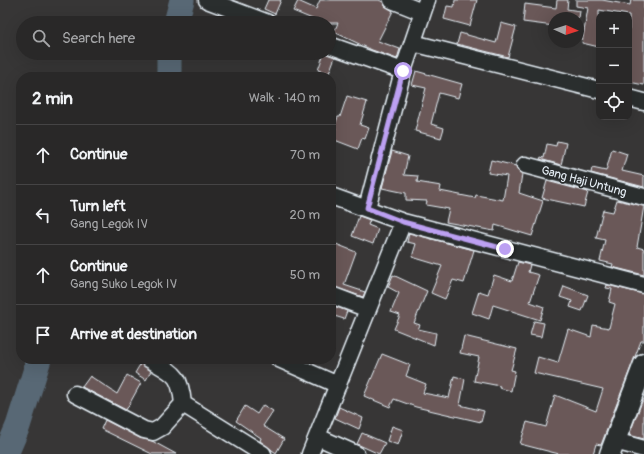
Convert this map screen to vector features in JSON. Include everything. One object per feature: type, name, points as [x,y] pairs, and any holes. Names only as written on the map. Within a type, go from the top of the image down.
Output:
[{"type":"street","points":[[207,0],[249,16]]},
{"type":"street","points":[[367,208],[403,71],[424,6],[392,0]]},
{"type":"street","points":[[413,43],[596,89]]},
{"type":"street","points":[[336,47],[403,71]]},
{"type":"street","points":[[632,99],[644,102]]},
{"type":"street","name":"Gang Haji Untung","points":[[525,165],[644,197]]},
{"type":"street","points":[[336,198],[403,222],[644,285]]},
{"type":"street","points":[[310,454],[403,222]]},
{"type":"street","points":[[336,297],[368,309]]},
{"type":"street","points":[[75,394],[148,432],[157,431],[182,404],[181,387],[173,373],[158,364]]},
{"type":"street","points":[[290,364],[338,385]]},
{"type":"street","points":[[644,366],[612,447],[644,449]]},
{"type":"street","points":[[182,404],[263,454]]},
{"type":"street","points":[[318,437],[356,454]]},
{"type":"building","points":[[268,0],[281,0],[275,14],[264,9]]},
{"type":"building","points":[[320,0],[379,0],[383,2],[385,6],[393,11],[378,41],[400,49],[397,59],[372,50],[336,33],[338,23],[336,23],[336,16],[305,16],[293,11],[298,1],[316,9]]},
{"type":"building","points":[[455,0],[477,0],[470,26],[444,19],[447,6],[454,7]]},
{"type":"building","points":[[557,0],[568,0],[567,9],[580,12],[548,12],[548,25],[523,22],[525,4],[556,8]]},
{"type":"building","points":[[576,0],[602,0],[630,5],[631,0],[644,0],[644,85],[632,83],[632,12],[611,12],[599,10],[599,12],[596,12],[596,46],[584,43],[584,31],[588,8],[576,6]]},
{"type":"building","points":[[501,23],[516,27],[508,57],[457,44],[460,33],[496,43]]},
{"type":"building","points":[[322,60],[334,60],[329,72],[318,70]]},
{"type":"building","points":[[416,71],[462,84],[458,98],[439,93],[431,124],[444,128],[441,138],[415,131],[426,88],[412,85]]},
{"type":"building","points":[[347,96],[367,102],[360,125],[369,128],[365,139],[362,138],[358,149],[336,141],[336,122],[338,117],[340,117]]},
{"type":"building","points":[[557,141],[566,143],[561,165],[540,159],[541,157],[544,158],[547,144],[556,146]]},
{"type":"building","points":[[612,149],[627,154],[622,171],[644,176],[644,187],[591,173],[592,168],[606,171]]},
{"type":"building","points":[[392,151],[408,156],[404,175],[418,176],[417,182],[441,186],[440,191],[475,198],[476,195],[503,200],[507,176],[488,173],[491,160],[516,166],[518,171],[522,174],[519,193],[543,201],[532,236],[495,225],[494,231],[446,222],[449,209],[426,205],[427,201],[406,200],[406,193],[382,188]]},
{"type":"building","points":[[547,181],[588,192],[584,207],[542,198]]},
{"type":"building","points":[[617,200],[644,206],[637,247],[644,249],[644,275],[612,267],[613,264],[600,261],[605,240],[596,238],[603,210],[613,212]]},
{"type":"building","points":[[359,216],[370,220],[368,225],[378,229],[373,244],[352,236]]},
{"type":"building","points":[[409,233],[474,250],[464,283],[453,280],[445,299],[431,293],[442,266],[412,257],[416,244],[407,242]]},
{"type":"building","points":[[336,244],[356,252],[344,285],[365,292],[363,297],[336,288]]},
{"type":"building","points":[[518,262],[530,265],[528,272],[539,275],[530,302],[544,307],[540,320],[493,305],[489,319],[472,313],[479,291],[488,294],[494,275],[512,281]]},
{"type":"building","points":[[393,275],[427,291],[414,323],[420,325],[418,329],[436,333],[434,345],[394,329],[400,315],[391,312],[399,293],[388,287]]},
{"type":"building","points":[[607,285],[644,294],[644,341],[641,341],[601,445],[596,444],[593,454],[559,454],[520,444],[527,422],[546,427],[555,395],[596,411],[603,389],[534,373],[538,357],[558,363],[568,329],[591,337],[593,325],[609,328],[615,304],[609,302],[612,289],[606,288]]},
{"type":"building","points":[[564,286],[588,295],[582,311],[570,307],[572,301],[560,297]]},
{"type":"building","points":[[336,307],[347,311],[344,319],[336,317]]},
{"type":"building","points":[[534,321],[544,323],[541,337],[530,335]]},
{"type":"building","points":[[464,336],[517,349],[511,370],[515,371],[511,391],[499,388],[500,386],[474,381],[479,357],[460,353]]},
{"type":"building","points":[[382,354],[410,365],[406,376],[426,384],[423,393],[449,398],[454,376],[465,379],[460,405],[484,411],[481,422],[416,407],[394,399],[390,407],[364,396]]},
{"type":"building","points":[[140,364],[151,371],[146,380],[135,373]]},
{"type":"building","points":[[127,375],[141,383],[126,410],[82,387],[90,376],[117,394]]},
{"type":"building","points":[[644,399],[644,439],[629,435]]},
{"type":"building","points":[[263,405],[273,411],[263,426],[284,439],[276,453],[260,441],[261,438],[236,421],[245,406],[257,414]]},
{"type":"building","points":[[339,407],[363,418],[359,429],[335,418]]},
{"type":"building","points":[[105,420],[140,438],[152,441],[176,454],[152,454],[101,429]]},
{"type":"building","points":[[392,426],[403,430],[398,445],[387,441]]},
{"type":"building","points":[[362,433],[385,443],[379,454],[357,444]]},
{"type":"waterway","points":[[178,16],[182,0]]},
{"type":"waterway","points":[[169,60],[169,72]]},
{"type":"waterway","points":[[6,454],[18,426],[37,364]]},
{"type":"route","points":[[403,71],[367,208],[403,222],[505,249]]}]
